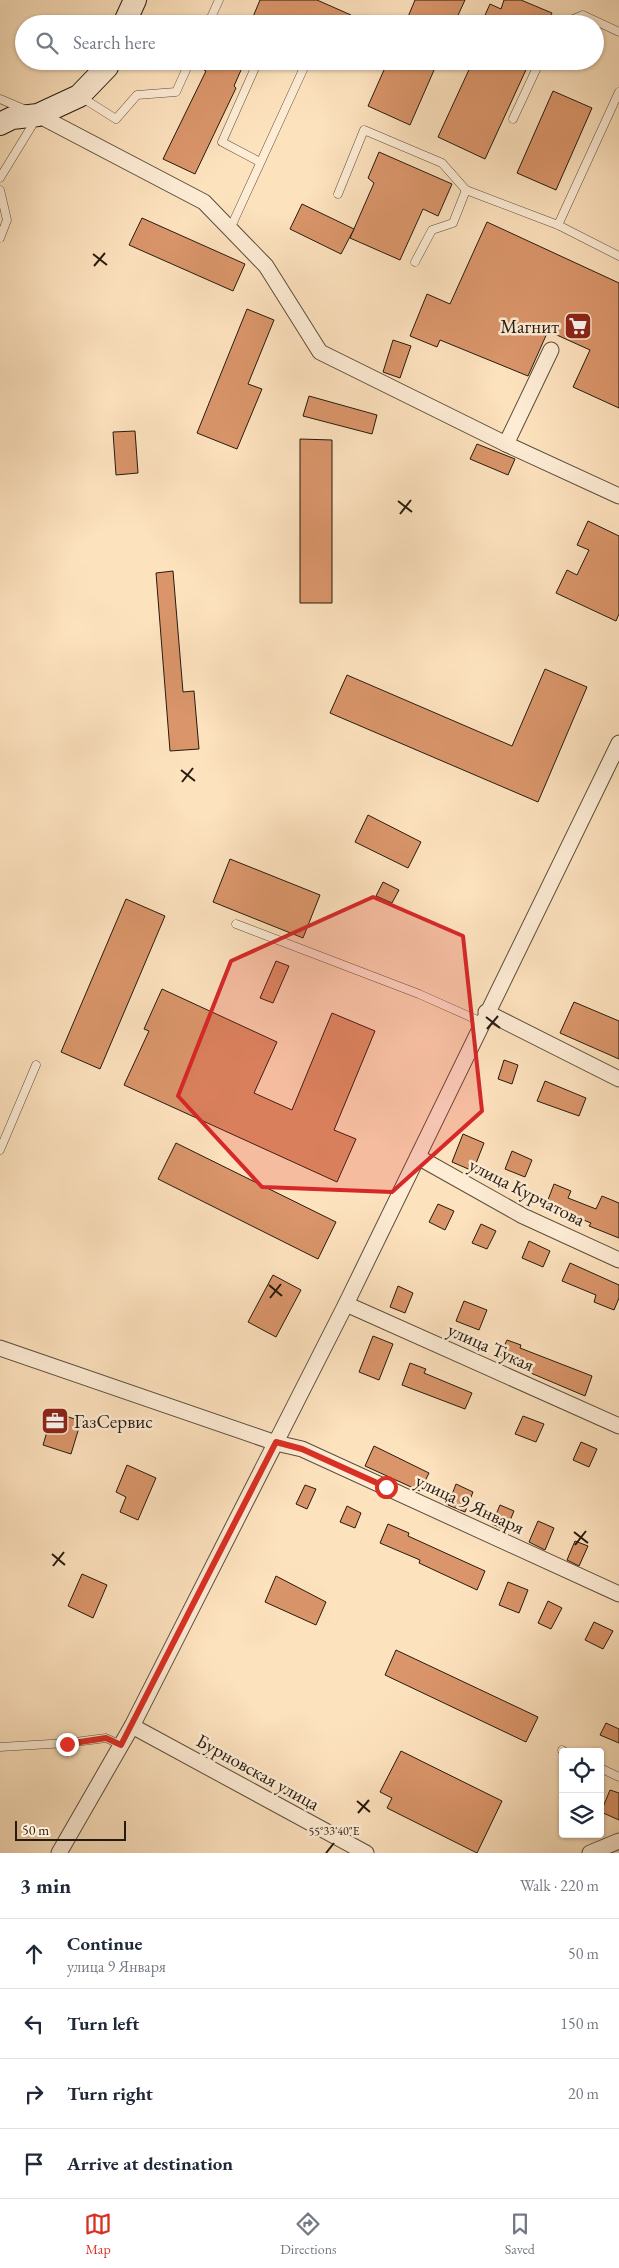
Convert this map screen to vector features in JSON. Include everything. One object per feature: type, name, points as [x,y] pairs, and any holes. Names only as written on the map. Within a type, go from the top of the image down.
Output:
[{"type":"street","points":[[128,15],[135,0]]},
{"type":"street","points":[[0,124],[12,118],[38,116],[79,96],[104,70]]},
{"type":"street","points":[[38,116],[204,202],[266,266],[320,352],[506,444],[619,496]]},
{"type":"street","points":[[506,444],[551,350]]},
{"type":"street","points":[[59,1853],[132,1726],[346,1304],[619,743]]},
{"type":"street","points":[[484,1017],[619,1079]]},
{"type":"street","name":"улица Курчатова","points":[[418,1157],[523,1216],[619,1260]]},
{"type":"street","name":"улица Тукая","points":[[346,1304],[619,1426]]},
{"type":"street","name":"улица 9 Января","points":[[0,1348],[276,1442],[302,1449],[619,1594]]},
{"type":"street","name":"Бурновская улица","points":[[132,1726],[366,1853]]},
{"type":"street","points":[[590,1853],[619,1841]]},
{"type":"lane","points":[[212,15],[219,0]]},
{"type":"lane","points":[[604,25],[619,32]]},
{"type":"lane","points":[[79,96],[116,119],[137,95],[176,92],[186,70]]},
{"type":"lane","points":[[254,70],[222,142],[260,162]]},
{"type":"lane","points":[[230,229],[303,70]]},
{"type":"lane","points":[[513,119],[536,70]]},
{"type":"lane","points":[[558,225],[619,92]]},
{"type":"lane","points":[[0,99],[38,116]]},
{"type":"lane","points":[[0,114],[38,116]]},
{"type":"lane","points":[[0,178],[38,116]]},
{"type":"lane","points":[[338,194],[364,130],[442,163],[466,190],[558,225],[619,256]]},
{"type":"lane","points":[[0,190],[7,220],[0,238]]},
{"type":"lane","points":[[415,262],[432,230],[453,223],[466,190]]},
{"type":"lane","points":[[236,924],[484,1017]]},
{"type":"lane","points":[[0,1150],[36,1065]]},
{"type":"lane","points":[[0,1747],[67,1744],[106,1738],[121,1745]]},
{"type":"lane","points":[[604,1770],[619,1777]]},
{"type":"highlighted area","points":[[373,897],[463,936],[482,1111],[392,1192],[262,1187],[178,1096],[231,961]]},
{"type":"building","points":[[260,0],[317,0],[351,15],[254,15]]},
{"type":"building","points":[[415,0],[465,0],[458,15],[409,15]]},
{"type":"building","points":[[504,0],[521,0],[552,13],[551,15],[485,15],[490,4],[501,9]]},
{"type":"building","points":[[204,70],[241,70],[234,86],[236,88],[195,174],[163,159],[206,71]]},
{"type":"building","points":[[384,70],[434,70],[410,125],[368,106]]},
{"type":"building","points":[[469,70],[526,70],[485,159],[438,137]]},
{"type":"building","points":[[553,91],[592,108],[556,190],[517,173]]},
{"type":"building","points":[[379,152],[452,184],[438,216],[423,209],[400,260],[350,238],[374,183],[368,178]]},
{"type":"building","points":[[302,204],[354,229],[341,254],[290,229]]},
{"type":"building","points":[[142,218],[245,264],[233,291],[129,245]]},
{"type":"building","points":[[487,222],[619,283],[619,408],[573,387],[590,350],[548,331],[528,376],[440,340],[437,347],[410,336],[427,294],[450,304]]},
{"type":"building","points":[[247,309],[274,320],[248,384],[262,389],[237,449],[197,433]]},
{"type":"building","points":[[393,340],[411,346],[400,378],[383,372]]},
{"type":"building","points":[[309,396],[377,415],[372,434],[303,416]]},
{"type":"building","points":[[135,431],[138,473],[116,475],[113,432]]},
{"type":"building","points":[[300,439],[332,440],[332,603],[300,603]]},
{"type":"building","points":[[477,444],[515,459],[508,475],[470,459]]},
{"type":"building","points":[[588,521],[619,536],[619,614],[616,621],[556,593],[567,570],[577,575],[589,550],[577,545]]},
{"type":"building","points":[[173,571],[183,692],[194,691],[199,749],[170,751],[156,573]]},
{"type":"building","points":[[545,669],[587,687],[538,802],[330,713],[347,675],[512,746]]},
{"type":"building","points":[[368,815],[421,842],[408,868],[355,842]]},
{"type":"building","points":[[230,859],[320,895],[303,938],[213,902]]},
{"type":"building","points":[[383,882],[399,890],[392,903],[376,896]]},
{"type":"building","points":[[126,899],[165,916],[100,1069],[61,1052]]},
{"type":"building","points":[[276,961],[289,966],[273,1003],[260,998]]},
{"type":"building","points":[[162,989],[277,1042],[254,1093],[292,1110],[332,1013],[375,1031],[334,1130],[356,1139],[337,1182],[124,1085],[149,1031],[144,1029]]},
{"type":"building","points":[[574,1002],[619,1021],[619,1059],[560,1033]]},
{"type":"building","points":[[504,1060],[518,1065],[512,1084],[498,1079]]},
{"type":"building","points":[[545,1081],[586,1098],[579,1116],[537,1101]]},
{"type":"building","points":[[463,1134],[484,1143],[473,1171],[452,1162]]},
{"type":"building","points":[[176,1143],[336,1222],[318,1259],[158,1179]]},
{"type":"building","points":[[512,1151],[532,1160],[525,1177],[505,1169]]},
{"type":"building","points":[[554,1184],[571,1191],[568,1198],[596,1209],[602,1196],[619,1203],[619,1238],[589,1226],[591,1223],[546,1205]]},
{"type":"building","points":[[438,1204],[454,1211],[445,1230],[429,1222]]},
{"type":"building","points":[[481,1224],[496,1231],[487,1249],[472,1243]]},
{"type":"building","points":[[529,1241],[550,1251],[543,1267],[522,1258]]},
{"type":"building","points":[[570,1263],[619,1285],[619,1298],[614,1310],[594,1302],[596,1295],[562,1281]]},
{"type":"building","points":[[273,1275],[301,1290],[276,1337],[248,1322]]},
{"type":"building","points":[[398,1286],[413,1293],[405,1313],[390,1307]]},
{"type":"building","points":[[464,1301],[487,1310],[479,1330],[456,1321]]},
{"type":"building","points":[[373,1336],[393,1344],[379,1380],[359,1372]]},
{"type":"building","points":[[507,1340],[521,1345],[520,1348],[592,1376],[585,1396],[526,1371],[528,1367],[500,1355]]},
{"type":"building","points":[[410,1363],[426,1369],[424,1373],[472,1393],[465,1409],[402,1385]]},
{"type":"building","points":[[53,1412],[81,1421],[71,1454],[43,1445]]},
{"type":"building","points":[[523,1416],[544,1424],[536,1442],[515,1434]]},
{"type":"building","points":[[581,1442],[597,1449],[589,1467],[573,1460]]},
{"type":"building","points":[[374,1446],[429,1473],[420,1491],[365,1466]]},
{"type":"building","points":[[127,1465],[156,1478],[138,1520],[120,1512],[126,1497],[116,1492]]},
{"type":"building","points":[[456,1484],[473,1492],[465,1512],[448,1505]]},
{"type":"building","points":[[305,1485],[316,1489],[307,1509],[296,1504]]},
{"type":"building","points":[[500,1505],[514,1511],[506,1530],[492,1524]]},
{"type":"building","points":[[347,1506],[361,1513],[355,1528],[340,1522]]},
{"type":"building","points":[[538,1521],[554,1528],[545,1550],[529,1542]]},
{"type":"building","points":[[388,1524],[409,1533],[408,1536],[485,1571],[477,1590],[419,1563],[420,1560],[380,1543]]},
{"type":"building","points":[[575,1541],[588,1546],[579,1566],[567,1560]]},
{"type":"building","points":[[82,1574],[107,1585],[93,1618],[68,1606]]},
{"type":"building","points":[[276,1576],[326,1602],[316,1625],[265,1602]]},
{"type":"building","points":[[508,1582],[528,1590],[519,1613],[499,1605]]},
{"type":"building","points":[[548,1601],[562,1608],[551,1629],[538,1623]]},
{"type":"building","points":[[594,1622],[613,1631],[603,1649],[585,1640]]},
{"type":"building","points":[[396,1650],[538,1717],[526,1742],[385,1675]]},
{"type":"building","points":[[606,1723],[619,1729],[619,1743],[600,1735]]},
{"type":"building","points":[[401,1751],[502,1801],[477,1853],[387,1808],[392,1798],[380,1792]]},
{"type":"building","points":[[610,1790],[619,1793],[619,1820],[604,1813],[604,1805]]},
{"type":"place","name":"Магнит","points":[[578,326]]},
{"type":"place","name":"ГазСервис","points":[[55,1421]]},
{"type":"route","points":[[67,1744],[106,1738],[121,1745],[276,1442],[302,1449],[386,1487]]}]
